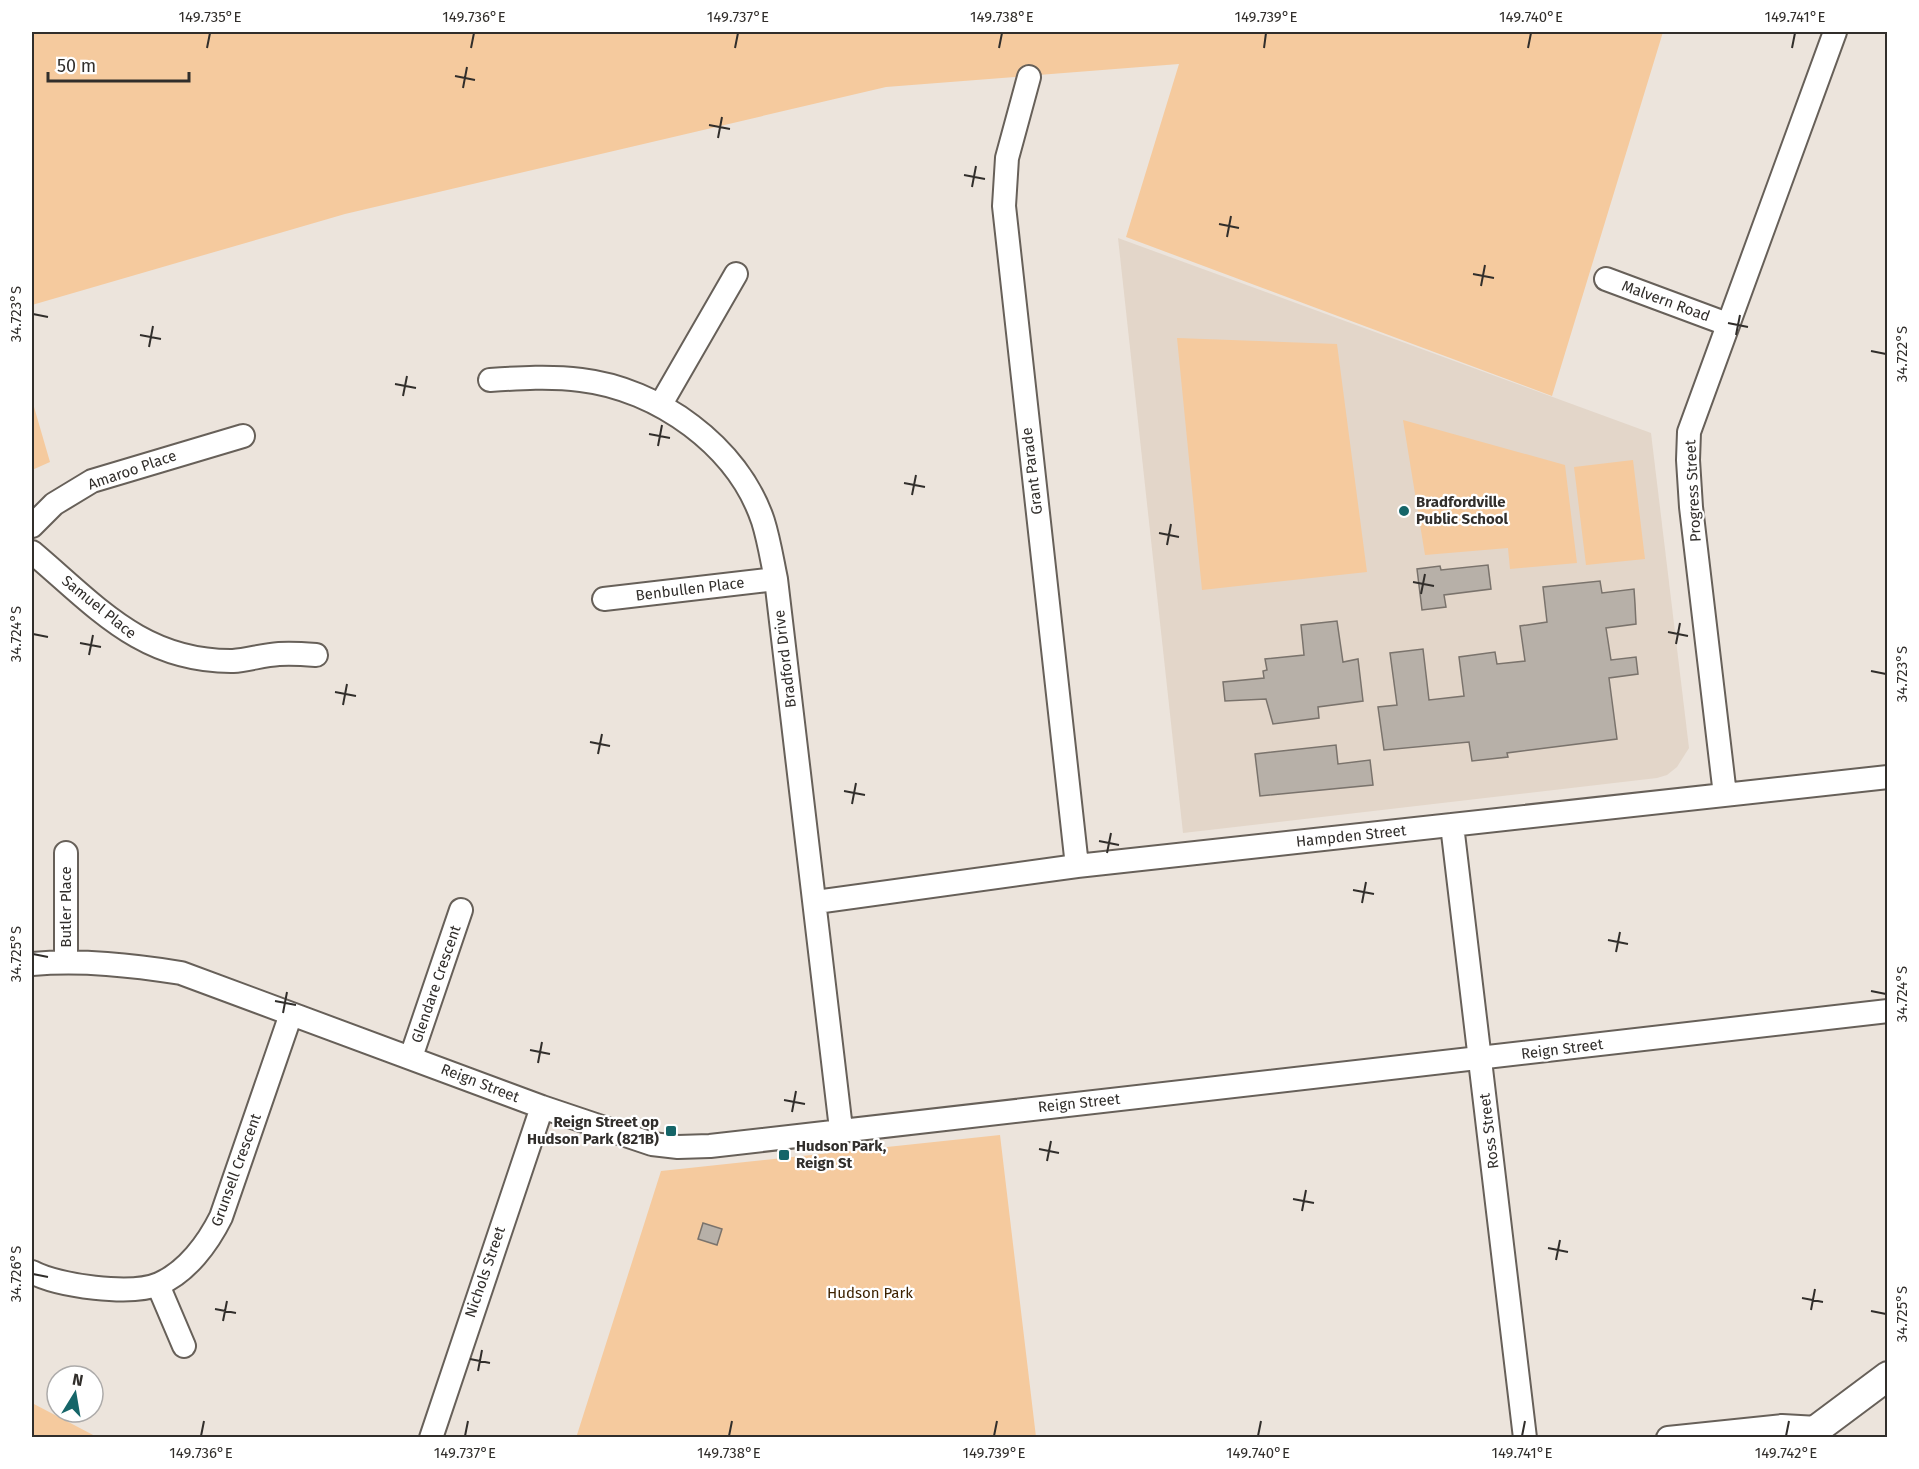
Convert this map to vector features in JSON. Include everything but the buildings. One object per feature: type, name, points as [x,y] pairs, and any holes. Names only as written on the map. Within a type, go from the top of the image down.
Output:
[{"type":"street","name":"Progress Street","points":[[1725,795],[1688,460],[1689,432],[1835,32]]},
{"type":"street","name":"Grant Parade","points":[[1029,77],[1007,158],[1004,206],[1077,866]]},
{"type":"street","points":[[661,404],[736,274]]},
{"type":"street","name":"Malvern Road","points":[[1606,279],[1727,324]]},
{"type":"street","name":"Bradford Drive","points":[[490,380],[540,377],[581,380],[621,388],[661,404],[719,449],[741,478],[763,520],[776,579],[816,902],[841,1129]]},
{"type":"street","name":"Amaroo Place","points":[[32,526],[54,504],[92,481],[243,436]]},
{"type":"street","name":"Samuel Place","points":[[32,552],[118,625],[142,642],[170,653],[199,659],[234,661],[278,654],[316,655]]},
{"type":"street","name":"Benbullen Place","points":[[604,599],[776,579]]},
{"type":"street","name":"Hampden Street","points":[[816,902],[1077,866],[1887,777]]},
{"type":"street","name":"Ross Street","points":[[1452,825],[1525,1437]]},
{"type":"street","name":"Butler Place","points":[[66,853],[66,961]]},
{"type":"street","name":"Glendare Crescent","points":[[411,1057],[461,910]]},
{"type":"street","name":"Reign Street","points":[[32,964],[66,961],[122,963],[181,973],[542,1107],[652,1143],[678,1147],[710,1146],[841,1129],[1887,1011]]},
{"type":"street","name":"Grunsell Crescent","points":[[32,1272],[78,1285],[120,1290],[158,1285],[187,1263],[209,1241],[221,1217],[291,1014]]},
{"type":"street","name":"Nichols Street","points":[[431,1437],[542,1107]]},
{"type":"street","points":[[158,1285],[184,1346]]},
{"type":"street","points":[[1668,1437],[1771,1427],[1812,1433],[1887,1376]]},
{"type":"shaded area","name":"Bradfordville Public School","points":[[1118,238],[1651,433],[1689,748],[1677,767],[1667,775],[1657,778],[1183,833]]},
{"type":"green space","points":[[32,32],[1663,32],[1552,396],[1126,237],[1179,64],[886,87],[345,214],[32,305]]},
{"type":"green space","points":[[1177,338],[1337,344],[1367,572],[1202,590]]},
{"type":"green space","points":[[32,400],[50,462],[32,470]]},
{"type":"green space","points":[[1403,420],[1565,465],[1577,563],[1510,569],[1508,548],[1425,555]]},
{"type":"green space","points":[[1633,460],[1645,559],[1586,565],[1574,467]]},
{"type":"green space","name":"Hudson Park","points":[[1000,1135],[1036,1437],[576,1438],[661,1171]]},
{"type":"green space","points":[[32,1403],[45,1410],[45,1424],[72,1424],[97,1437],[32,1437]]},
{"type":"place","name":"Bradfordville Public School","points":[[1404,511]]},
{"type":"place","name":"Reign Street op Hudson Park (821B)","points":[[671,1131]]},
{"type":"place","name":"Hudson Park, Reign St","points":[[784,1155]]}]
